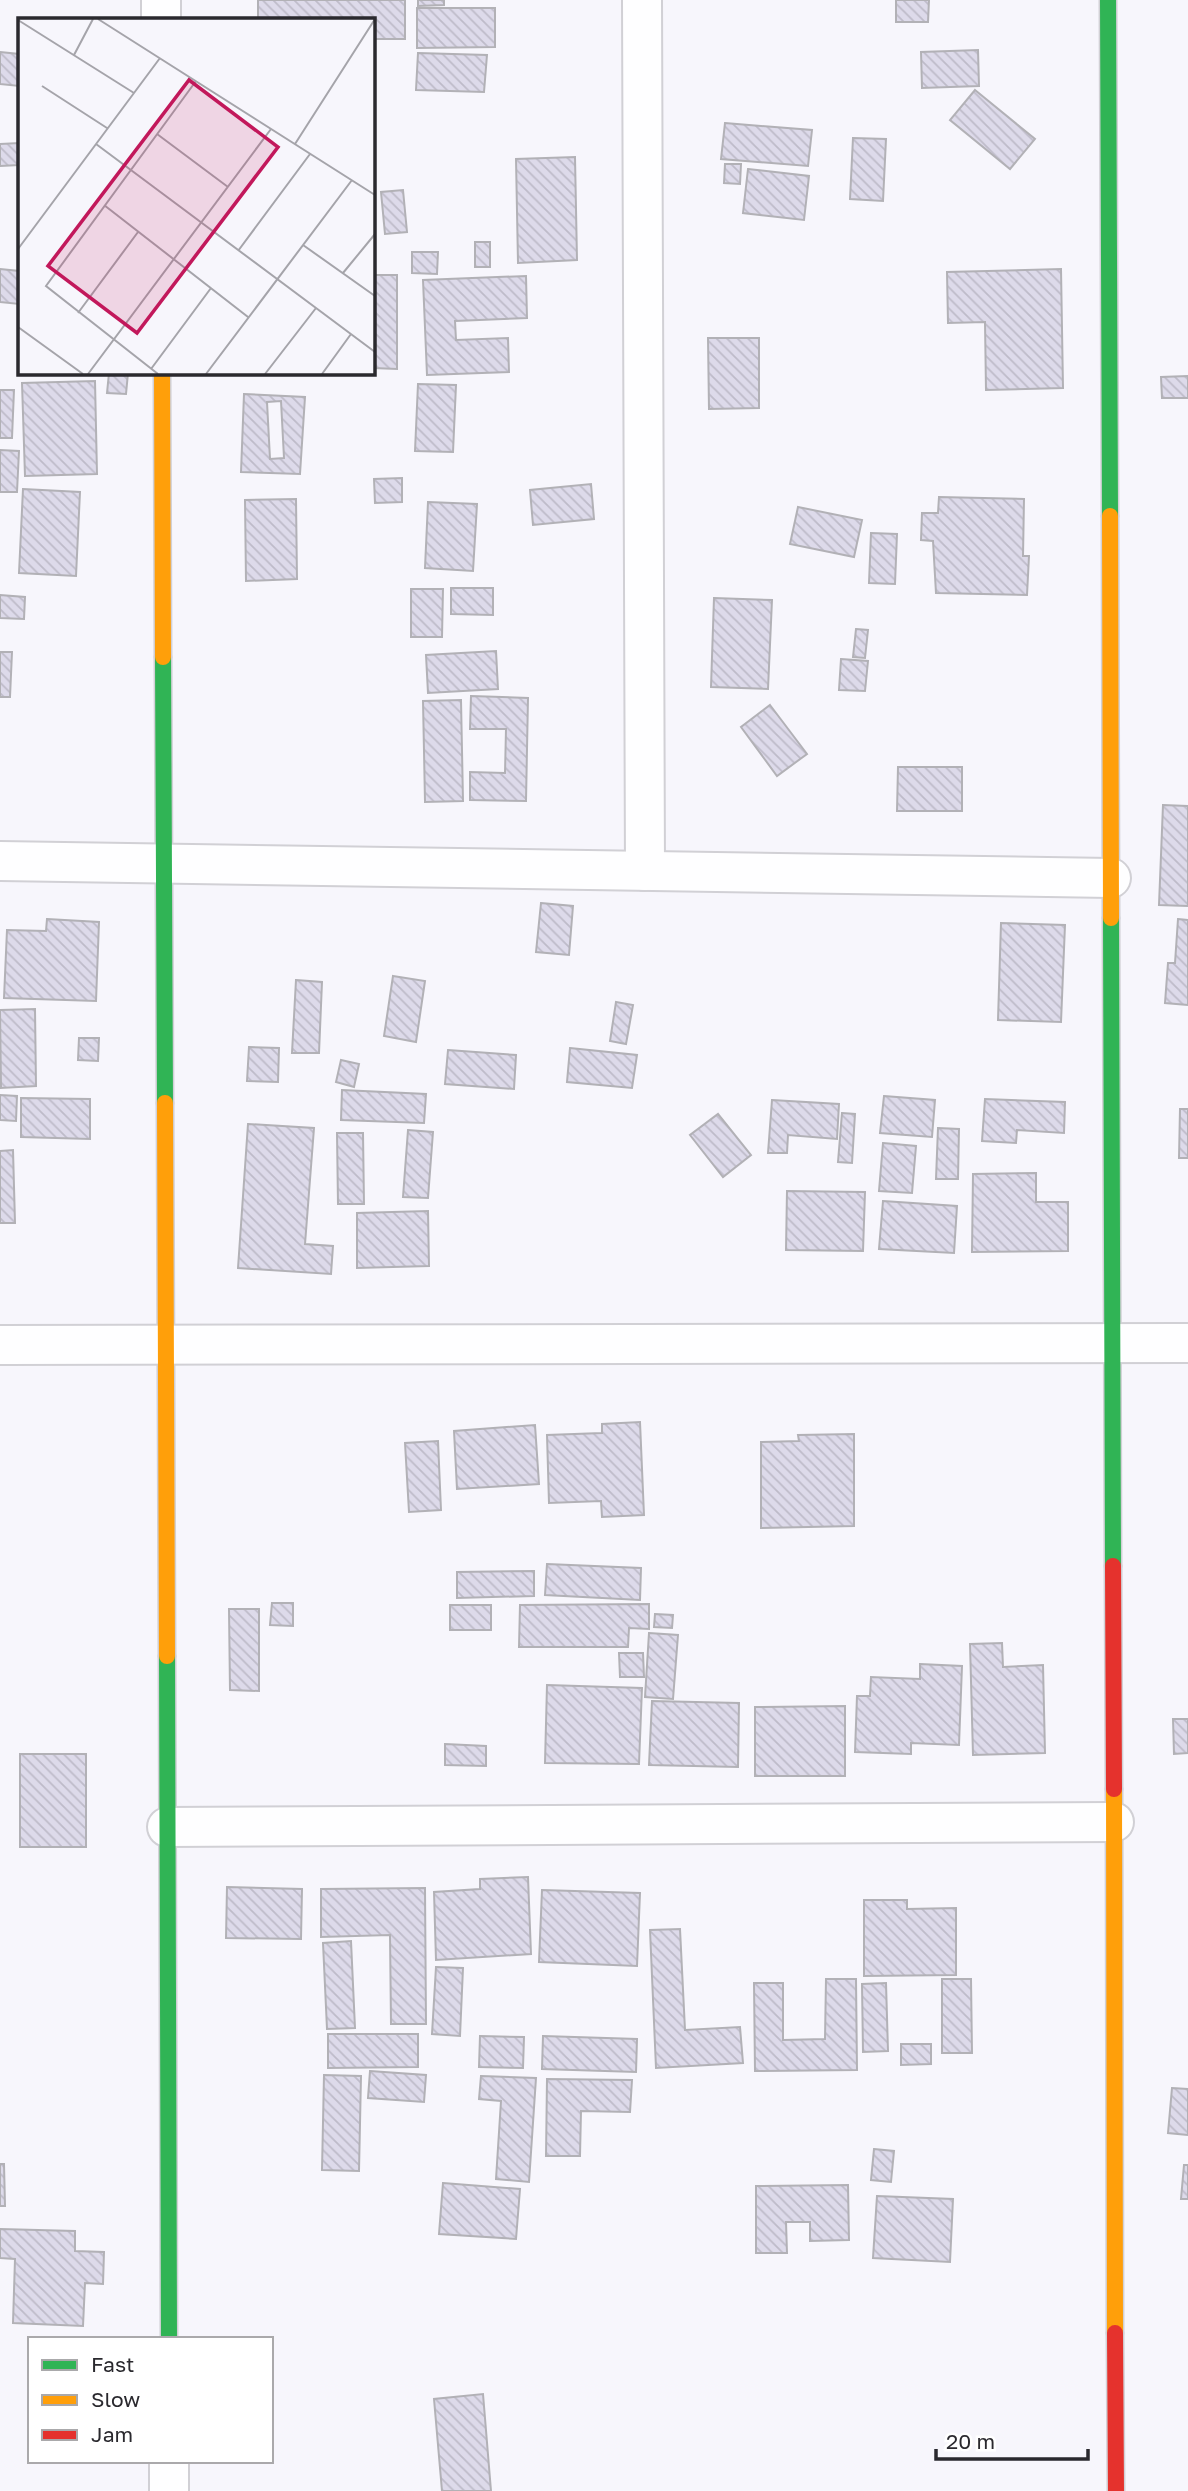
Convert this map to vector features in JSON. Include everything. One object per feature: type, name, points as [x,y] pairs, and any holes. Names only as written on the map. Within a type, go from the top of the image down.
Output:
[{"type":"street","points":[[161,0],[161,18]]},
{"type":"street","points":[[642,0],[645,871]]},
{"type":"street","points":[[1108,0],[1116,2491]]},
{"type":"street","points":[[162,374],[169,2337]]},
{"type":"street","points":[[0,861],[1111,878]]},
{"type":"street","points":[[0,1345],[1188,1343]]},
{"type":"street","points":[[167,1827],[1114,1822]]},
{"type":"street","points":[[169,2463],[169,2491]]},
{"type":"building","points":[[258,0],[405,0],[405,39],[374,39],[374,18],[258,18]]},
{"type":"building","points":[[418,0],[444,0],[444,5],[418,6]]},
{"type":"building","points":[[896,0],[929,0],[928,22],[896,22]]},
{"type":"building","points":[[417,8],[495,8],[495,47],[417,48]]},
{"type":"building","points":[[978,50],[979,86],[922,88],[921,52]]},
{"type":"building","points":[[0,52],[18,54],[18,86],[0,84]]},
{"type":"building","points":[[418,53],[487,55],[484,92],[416,90]]},
{"type":"building","points":[[975,90],[1035,139],[1010,169],[950,120]]},
{"type":"building","points":[[725,123],[812,130],[808,166],[721,159]]},
{"type":"building","points":[[853,138],[886,139],[883,201],[850,199]]},
{"type":"building","points":[[18,143],[18,165],[0,166],[0,144]]},
{"type":"building","points":[[575,157],[577,260],[518,263],[516,159]]},
{"type":"building","points":[[725,164],[741,164],[740,184],[724,183]]},
{"type":"building","points":[[748,169],[809,176],[804,220],[743,213]]},
{"type":"building","points":[[403,190],[407,232],[385,234],[381,192]]},
{"type":"building","points":[[475,242],[490,242],[490,267],[475,267]]},
{"type":"building","points":[[412,252],[438,252],[437,274],[412,273]]},
{"type":"building","points":[[0,269],[18,271],[18,304],[0,302]]},
{"type":"building","points":[[1061,269],[1063,388],[986,390],[985,322],[948,323],[947,272]]},
{"type":"building","points":[[374,275],[397,275],[397,369],[374,368]]},
{"type":"building","points":[[526,276],[527,318],[455,321],[456,340],[508,338],[509,372],[427,375],[423,280]]},
{"type":"building","points":[[708,338],[759,338],[759,408],[709,409]]},
{"type":"building","points":[[109,374],[128,374],[126,394],[107,393]]},
{"type":"building","points":[[1188,376],[1188,398],[1162,398],[1161,377]]},
{"type":"building","points":[[95,381],[97,474],[25,476],[22,383]]},
{"type":"building","points":[[418,384],[456,385],[453,452],[415,451]]},
{"type":"building","points":[[0,390],[14,390],[12,438],[0,438]]},
{"type":"building","points":[[244,394],[305,397],[300,474],[241,472]],"holes":[[[281,401],[284,458],[270,459],[267,402]]]},
{"type":"building","points":[[0,450],[19,451],[17,492],[0,492]]},
{"type":"building","points":[[402,478],[402,502],[375,503],[374,479]]},
{"type":"building","points":[[591,484],[594,519],[533,525],[530,490]]},
{"type":"building","points":[[23,489],[80,492],[76,576],[19,573]]},
{"type":"building","points":[[939,497],[1024,499],[1023,556],[1029,556],[1027,595],[936,593],[933,541],[921,540],[922,513],[938,513]]},
{"type":"building","points":[[296,499],[297,579],[246,581],[245,500]]},
{"type":"building","points":[[428,502],[477,504],[473,571],[425,568]]},
{"type":"building","points":[[798,507],[862,520],[854,557],[790,544]]},
{"type":"building","points":[[871,533],[897,534],[895,584],[869,583]]},
{"type":"building","points":[[451,588],[493,588],[493,615],[451,614]]},
{"type":"building","points":[[411,589],[443,589],[442,637],[411,637]]},
{"type":"building","points":[[0,595],[25,597],[24,619],[0,618]]},
{"type":"building","points":[[714,598],[772,600],[768,689],[711,687]]},
{"type":"building","points":[[856,629],[868,630],[865,658],[853,657]]},
{"type":"building","points":[[496,651],[498,689],[428,693],[426,655]]},
{"type":"building","points":[[0,652],[12,652],[10,697],[0,697]]},
{"type":"building","points":[[841,659],[868,661],[865,691],[839,690]]},
{"type":"building","points":[[471,696],[528,698],[526,801],[470,800],[470,772],[505,773],[506,729],[470,729]]},
{"type":"building","points":[[461,700],[463,801],[425,802],[423,701]]},
{"type":"building","points":[[770,705],[807,754],[777,776],[741,727]]},
{"type":"building","points":[[898,767],[962,767],[962,811],[897,811]]},
{"type":"building","points":[[1163,805],[1188,806],[1188,906],[1159,905]]},
{"type":"building","points":[[541,903],[573,906],[569,955],[536,952]]},
{"type":"building","points":[[47,919],[99,922],[96,1001],[4,998],[7,930],[46,931]]},
{"type":"building","points":[[1178,919],[1188,920],[1188,1005],[1165,1003],[1168,963],[1175,963]]},
{"type":"building","points":[[1001,923],[1065,925],[1061,1022],[998,1020]]},
{"type":"building","points":[[393,976],[425,981],[416,1042],[384,1036]]},
{"type":"building","points":[[296,980],[322,982],[319,1053],[292,1053]]},
{"type":"building","points":[[616,1002],[633,1005],[626,1044],[610,1041]]},
{"type":"building","points":[[35,1009],[36,1086],[1,1088],[0,1010]]},
{"type":"building","points":[[79,1038],[99,1038],[98,1061],[78,1060]]},
{"type":"building","points":[[249,1047],[279,1048],[278,1082],[247,1081]]},
{"type":"building","points":[[570,1048],[637,1055],[632,1088],[567,1082]]},
{"type":"building","points":[[448,1050],[516,1055],[514,1089],[445,1084]]},
{"type":"building","points":[[341,1060],[359,1064],[354,1087],[336,1082]]},
{"type":"building","points":[[342,1090],[426,1094],[424,1123],[341,1120]]},
{"type":"building","points":[[0,1095],[17,1096],[16,1121],[0,1120]]},
{"type":"building","points":[[884,1096],[935,1100],[932,1137],[880,1133]]},
{"type":"building","points":[[21,1098],[90,1099],[90,1139],[21,1137]]},
{"type":"building","points":[[985,1099],[1065,1102],[1064,1133],[1017,1130],[1016,1143],[982,1141]]},
{"type":"building","points":[[772,1100],[839,1104],[837,1139],[788,1135],[787,1153],[768,1153]]},
{"type":"building","points":[[1180,1109],[1188,1109],[1188,1158],[1179,1158]]},
{"type":"building","points":[[842,1113],[855,1114],[852,1163],[838,1162]]},
{"type":"building","points":[[718,1114],[751,1155],[723,1177],[690,1135]]},
{"type":"building","points":[[248,1124],[314,1128],[305,1244],[333,1246],[331,1274],[238,1268]]},
{"type":"building","points":[[938,1128],[959,1129],[958,1179],[936,1179]]},
{"type":"building","points":[[408,1130],[433,1132],[428,1198],[403,1197]]},
{"type":"building","points":[[337,1133],[363,1133],[364,1204],[338,1204]]},
{"type":"building","points":[[883,1143],[916,1146],[912,1193],[879,1191]]},
{"type":"building","points":[[13,1150],[15,1223],[0,1223],[0,1151]]},
{"type":"building","points":[[1036,1173],[1036,1202],[1068,1202],[1068,1251],[972,1252],[973,1174]]},
{"type":"building","points":[[787,1191],[865,1192],[863,1251],[786,1250]]},
{"type":"building","points":[[883,1201],[957,1206],[954,1253],[879,1249]]},
{"type":"building","points":[[428,1211],[429,1266],[357,1268],[357,1213]]},
{"type":"building","points":[[640,1422],[644,1515],[602,1517],[601,1501],[549,1503],[547,1435],[602,1433],[602,1424]]},
{"type":"building","points":[[535,1425],[539,1484],[457,1489],[454,1431]]},
{"type":"building","points":[[854,1434],[854,1526],[761,1528],[761,1442],[799,1441],[798,1435]]},
{"type":"building","points":[[438,1441],[441,1510],[409,1512],[405,1443]]},
{"type":"building","points":[[547,1564],[641,1568],[640,1600],[545,1595]]},
{"type":"building","points":[[534,1571],[534,1596],[457,1598],[457,1572]]},
{"type":"building","points":[[272,1603],[293,1603],[293,1626],[270,1625]]},
{"type":"building","points":[[649,1604],[649,1629],[629,1628],[628,1647],[519,1647],[520,1605]]},
{"type":"building","points":[[450,1605],[491,1605],[491,1630],[450,1630]]},
{"type":"building","points":[[229,1609],[259,1609],[259,1691],[230,1690]]},
{"type":"building","points":[[655,1614],[673,1615],[672,1628],[654,1627]]},
{"type":"building","points":[[649,1633],[678,1635],[673,1699],[645,1697]]},
{"type":"building","points":[[1002,1643],[1003,1667],[1043,1665],[1045,1753],[973,1755],[970,1644]]},
{"type":"building","points":[[619,1653],[643,1653],[644,1677],[620,1677]]},
{"type":"building","points":[[920,1664],[962,1666],[959,1745],[911,1743],[911,1754],[855,1752],[857,1696],[870,1696],[871,1677],[920,1679]]},
{"type":"building","points":[[547,1685],[642,1688],[639,1764],[545,1763]]},
{"type":"building","points":[[652,1701],[739,1703],[738,1767],[649,1765]]},
{"type":"building","points":[[845,1706],[845,1776],[755,1776],[755,1707]]},
{"type":"building","points":[[1173,1719],[1188,1719],[1188,1753],[1174,1754]]},
{"type":"building","points":[[445,1744],[486,1746],[486,1766],[445,1765]]},
{"type":"building","points":[[20,1754],[86,1754],[86,1847],[20,1847]]},
{"type":"building","points":[[528,1877],[531,1954],[436,1960],[434,1892],[480,1889],[480,1879]]},
{"type":"building","points":[[227,1887],[302,1889],[301,1939],[226,1938]]},
{"type":"building","points":[[425,1888],[426,2024],[391,2024],[390,1935],[321,1937],[321,1889]]},
{"type":"building","points":[[542,1890],[640,1893],[637,1966],[539,1962]]},
{"type":"building","points":[[864,1900],[907,1900],[907,1909],[956,1908],[956,1975],[864,1976]]},
{"type":"building","points":[[680,1929],[685,2030],[740,2027],[743,2063],[656,2068],[650,1930]]},
{"type":"building","points":[[351,1941],[355,2028],[327,2029],[323,1943]]},
{"type":"building","points":[[436,1967],[463,1968],[460,2036],[432,2034]]},
{"type":"building","points":[[826,1979],[856,1979],[857,2070],[755,2071],[754,1983],[783,1983],[783,2040],[825,2039]]},
{"type":"building","points":[[942,1979],[971,1979],[972,2053],[942,2053]]},
{"type":"building","points":[[886,1983],[888,2051],[863,2052],[862,1984]]},
{"type":"building","points":[[328,2034],[418,2034],[418,2067],[328,2068]]},
{"type":"building","points":[[480,2036],[524,2037],[523,2068],[479,2067]]},
{"type":"building","points":[[543,2036],[637,2039],[636,2072],[542,2069]]},
{"type":"building","points":[[901,2044],[931,2044],[931,2064],[901,2065]]},
{"type":"building","points":[[370,2071],[426,2075],[424,2102],[368,2098]]},
{"type":"building","points":[[324,2075],[361,2076],[359,2171],[322,2170]]},
{"type":"building","points":[[481,2076],[536,2078],[529,2182],[496,2179],[501,2101],[479,2099]]},
{"type":"building","points":[[547,2079],[632,2080],[630,2112],[581,2111],[580,2156],[546,2156]]},
{"type":"building","points":[[1172,2088],[1188,2089],[1188,2135],[1168,2133]]},
{"type":"building","points":[[874,2149],[894,2151],[891,2182],[871,2180]]},
{"type":"building","points":[[0,2164],[4,2164],[5,2206],[0,2206]]},
{"type":"building","points":[[1184,2165],[1188,2165],[1188,2199],[1181,2199]]},
{"type":"building","points":[[443,2183],[520,2189],[516,2239],[439,2234]]},
{"type":"building","points":[[848,2185],[849,2240],[810,2241],[810,2222],[786,2222],[787,2253],[756,2253],[756,2186]]},
{"type":"building","points":[[877,2196],[953,2199],[950,2262],[873,2258]]},
{"type":"building","points":[[0,2229],[75,2231],[75,2251],[104,2252],[103,2284],[85,2283],[83,2326],[13,2323],[15,2259],[0,2258]]},
{"type":"building","points":[[483,2394],[491,2491],[442,2491],[434,2399]]},
{"type":"traffic: fast","points":[[1108,0],[1110,516]]},
{"type":"traffic: fast","points":[[163,657],[165,1103]]},
{"type":"traffic: fast","points":[[1111,918],[1113,1566]]},
{"type":"traffic: fast","points":[[167,1656],[169,2337]]},
{"type":"traffic: slow","points":[[162,374],[163,657]]},
{"type":"traffic: slow","points":[[1110,516],[1111,918]]},
{"type":"traffic: slow","points":[[165,1103],[167,1656]]},
{"type":"traffic: slow","points":[[1114,1789],[1115,2333]]},
{"type":"traffic: jam","points":[[1113,1566],[1114,1789]]},
{"type":"traffic: jam","points":[[1115,2333],[1116,2491]]}]
